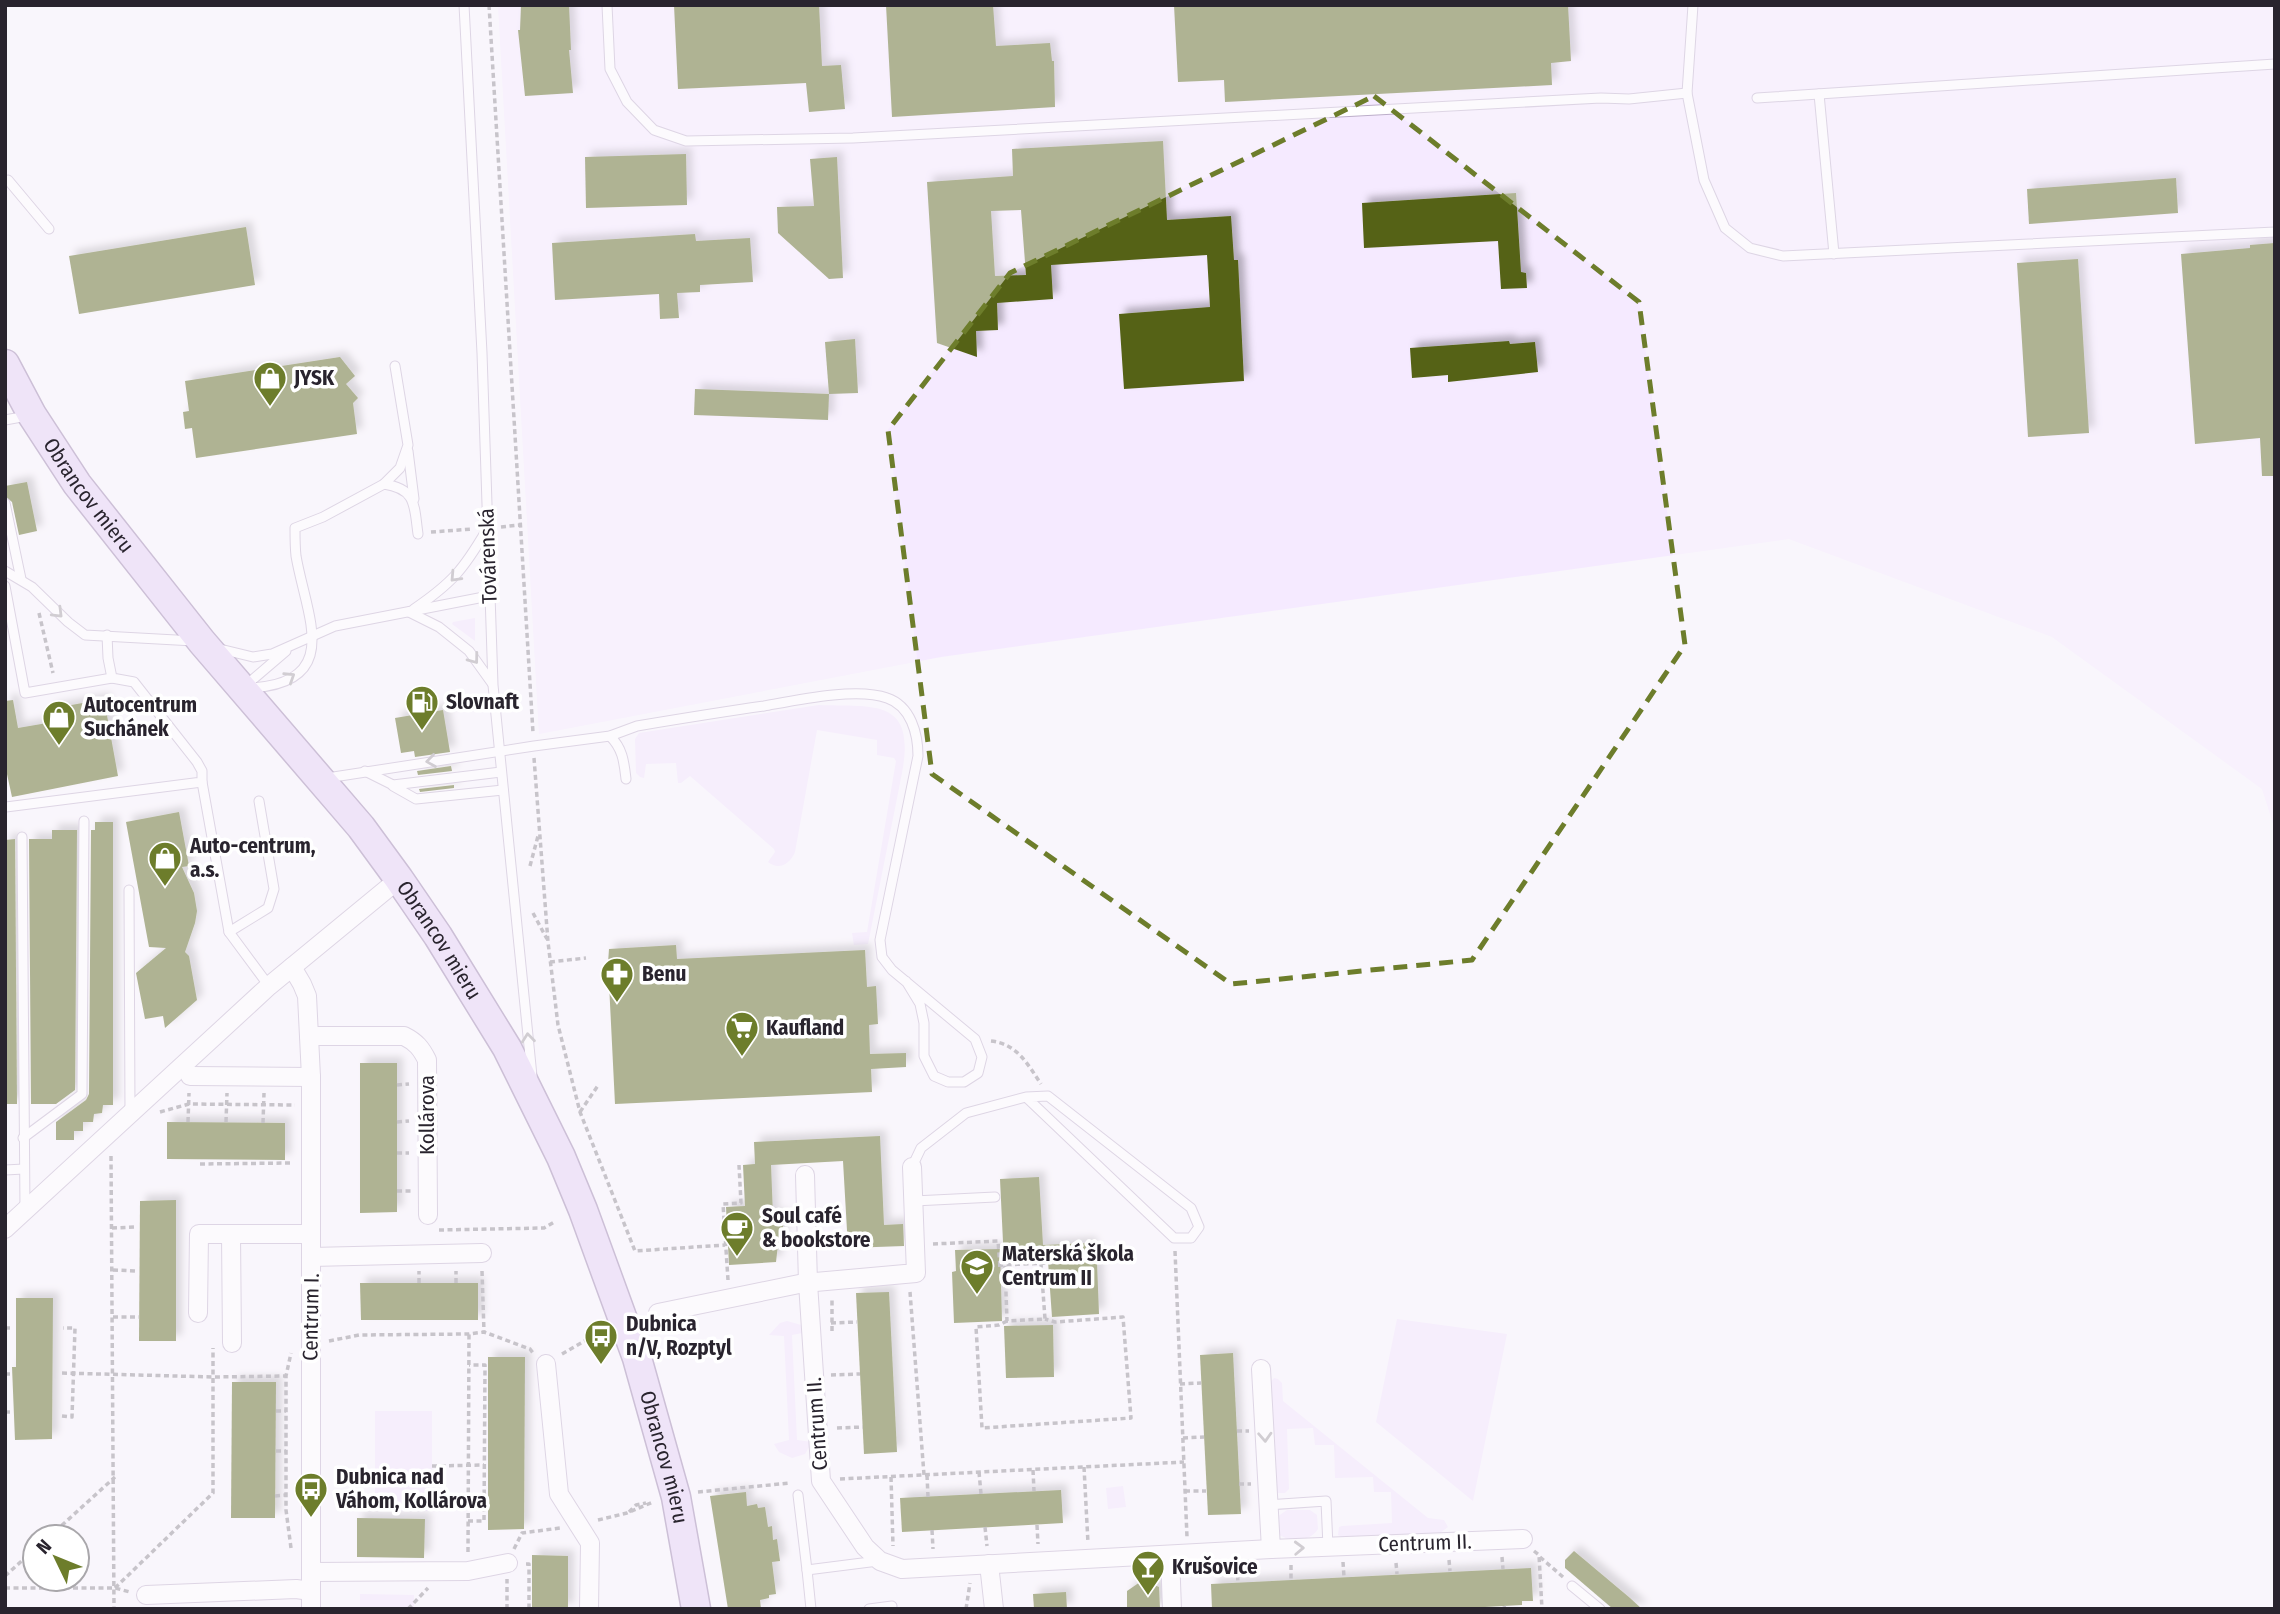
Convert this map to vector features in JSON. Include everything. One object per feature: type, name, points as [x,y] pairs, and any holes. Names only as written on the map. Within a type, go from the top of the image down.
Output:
[{"type":"main road","name":"Obrancov mieru","points":[[5,363],[19,417],[77,484],[202,642],[361,827],[399,879],[506,1048],[561,1157],[637,1358],[676,1497],[696,1609]]},
{"type":"street","points":[[5,1229],[269,986],[399,879]]},
{"type":"street","name":"Centrum I.","points":[[292,967],[307,996],[311,1077],[311,1591]]},
{"type":"street","name":"Kollárova","points":[[309,1036],[404,1036],[421,1047],[427,1060],[428,1215]]},
{"type":"street","points":[[190,1076],[311,1077]]},
{"type":"street","points":[[658,1313],[808,1283],[916,1273],[912,1167]]},
{"type":"street","name":"Centrum II.","points":[[805,1175],[808,1283],[821,1481],[865,1546],[887,1556],[902,1569],[1271,1549],[1453,1547],[1523,1539]]},
{"type":"street","points":[[198,1313],[199,1234],[311,1234]]},
{"type":"street","points":[[230,1234],[232,1343]]},
{"type":"street","points":[[311,1257],[482,1253]]},
{"type":"street","points":[[545,1364],[559,1494],[590,1544],[589,1609]]},
{"type":"street","points":[[1261,1369],[1271,1549]]},
{"type":"street","points":[[1172,1609],[1179,1555]]},
{"type":"street","points":[[146,1595],[296,1589],[311,1591],[468,1571],[508,1563]]},
{"type":"street","points":[[989,1564],[993,1609]]},
{"type":"lane","name":"Továrenská","points":[[464,5],[482,353],[493,685],[535,1106]]},
{"type":"lane","points":[[607,5],[610,69],[627,102],[654,130],[686,141],[853,138],[1601,98],[1629,99],[1687,93]]},
{"type":"lane","points":[[1693,5],[1687,93],[1704,180],[1725,228],[1750,248],[1783,256],[2275,232]]},
{"type":"lane","points":[[1757,98],[2275,64]]},
{"type":"lane","points":[[1819,94],[1834,254]]},
{"type":"lane","points":[[5,181],[8,180],[49,229]]},
{"type":"lane","points":[[394,366],[408,446],[418,534]]},
{"type":"lane","points":[[243,688],[266,687],[285,682],[302,669],[310,657],[313,636],[296,553],[295,528],[323,517],[384,484],[400,468],[408,446]]},
{"type":"lane","points":[[384,484],[397,486],[408,492],[414,503]]},
{"type":"lane","points":[[5,503],[22,579]]},
{"type":"lane","points":[[409,612],[457,576],[487,529]]},
{"type":"lane","points":[[5,571],[22,579],[85,635],[202,642],[253,657],[272,654],[335,626],[489,596]]},
{"type":"lane","points":[[5,586],[25,693],[112,678],[134,682],[197,762],[202,771],[229,932],[269,986]]},
{"type":"lane","points":[[409,612],[439,627],[469,651],[493,685]]},
{"type":"lane","points":[[107,635],[112,678]]},
{"type":"lane","points":[[243,688],[293,645]]},
{"type":"lane","points":[[321,779],[610,736],[637,726],[814,698],[868,695],[888,698],[903,710],[914,725],[918,756],[880,940],[882,957],[892,970],[906,981],[975,1040],[982,1057],[978,1073],[964,1082],[948,1082],[934,1076],[924,1056],[924,1023],[920,1004],[906,981]]},
{"type":"lane","points":[[610,736],[624,757],[626,779]]},
{"type":"lane","points":[[365,771],[416,799],[503,790]]},
{"type":"lane","points":[[393,785],[501,772]]},
{"type":"lane","points":[[6,807],[202,782]]},
{"type":"lane","points":[[229,932],[268,908],[274,889],[259,801]]},
{"type":"lane","points":[[23,1138],[82,1094],[84,821]]},
{"type":"lane","points":[[22,837],[25,1210]]},
{"type":"lane","points":[[121,1125],[129,890]]},
{"type":"lane","points":[[912,1167],[921,1149],[967,1113],[1026,1097],[1048,1096],[1191,1208],[1199,1227],[1191,1238],[1174,1238],[1026,1097]]},
{"type":"lane","points":[[5,1170],[24,1169]]},
{"type":"lane","points":[[914,1201],[995,1197]]},
{"type":"lane","points":[[798,1495],[811,1609]]},
{"type":"lane","points":[[1268,1505],[1326,1501],[1328,1547]]},
{"type":"lane","points":[[807,1570],[887,1556]]},
{"type":"lane","points":[[1572,1586],[1600,1609]]},
{"type":"lane","points":[[869,1609],[892,1606]]},
{"type":"path","points":[[489,5],[539,834],[558,1025],[580,1112],[635,1251],[725,1245]]},
{"type":"path","points":[[499,527],[520,526]]},
{"type":"path","points":[[444,531],[469,529]]},
{"type":"path","points":[[32,587],[56,687]]},
{"type":"path","points":[[530,866],[539,834]]},
{"type":"path","points":[[533,914],[548,942]]},
{"type":"path","points":[[550,962],[586,958]]},
{"type":"path","points":[[975,1040],[1005,1043],[1023,1057],[1051,1098]]},
{"type":"path","points":[[188,1122],[190,1076]]},
{"type":"path","points":[[226,1122],[227,1077]]},
{"type":"path","points":[[263,1123],[265,1077]]},
{"type":"path","points":[[580,1112],[599,1084]]},
{"type":"path","points":[[114,1609],[112,1228],[121,1125],[189,1104],[299,1105]]},
{"type":"path","points":[[200,1164],[298,1163]]},
{"type":"path","points":[[729,1300],[723,1204],[741,1203],[739,1165]]},
{"type":"path","points":[[428,1215],[428,1230],[544,1228],[556,1221]]},
{"type":"path","points":[[112,1228],[136,1227]]},
{"type":"path","points":[[1174,1238],[1185,1491],[1179,1555]]},
{"type":"path","points":[[916,1245],[998,1241],[1000,1266]]},
{"type":"path","points":[[482,1253],[484,1332]]},
{"type":"path","points":[[981,1266],[1067,1262]]},
{"type":"path","points":[[1041,1264],[1045,1319]]},
{"type":"path","points":[[1005,1266],[1007,1321]]},
{"type":"path","points":[[112,1270],[136,1271]]},
{"type":"path","points":[[909,1274],[928,1497]]},
{"type":"path","points":[[832,1336],[831,1298],[857,1278]]},
{"type":"path","points":[[113,1317],[139,1317]]},
{"type":"path","points":[[1123,1317],[1131,1418],[982,1428],[976,1327],[999,1325],[1007,1321],[1045,1319],[1055,1322],[1123,1317]]},
{"type":"path","points":[[811,1323],[857,1322]]},
{"type":"path","points":[[5,1328],[13,1328]]},
{"type":"path","points":[[62,1416],[72,1417],[75,1328],[63,1328]]},
{"type":"path","points":[[324,1342],[359,1335],[484,1332],[530,1349],[545,1364]]},
{"type":"path","points":[[468,1571],[469,1334]]},
{"type":"path","points":[[575,1345],[595,1335]]},
{"type":"path","points":[[115,1588],[213,1493],[213,1340]]},
{"type":"path","points":[[62,1373],[286,1376],[310,1365]]},
{"type":"path","points":[[468,1521],[484,1521],[485,1365],[469,1365]]},
{"type":"path","points":[[5,1374],[12,1374]]},
{"type":"path","points":[[814,1375],[860,1374]]},
{"type":"path","points":[[286,1376],[286,1495],[291,1550]]},
{"type":"path","points":[[1180,1384],[1201,1383]]},
{"type":"path","points":[[276,1411],[286,1411]]},
{"type":"path","points":[[5,1412],[11,1412]]},
{"type":"path","points":[[818,1429],[863,1427]]},
{"type":"path","points":[[1183,1438],[1204,1437]]},
{"type":"path","points":[[275,1451],[286,1451]]},
{"type":"path","points":[[698,1492],[840,1479],[1184,1462]]},
{"type":"path","points":[[432,1466],[484,1465]]},
{"type":"path","points":[[839,1467],[840,1479]]},
{"type":"path","points":[[1084,1467],[1089,1559]]},
{"type":"path","points":[[1032,1470],[1034,1491]]},
{"type":"path","points":[[979,1472],[981,1494]]},
{"type":"path","points":[[64,1523],[115,1477]]},
{"type":"path","points":[[887,1556],[891,1477]]},
{"type":"path","points":[[1185,1491],[1206,1490]]},
{"type":"path","points":[[275,1496],[286,1495]]},
{"type":"path","points":[[507,1609],[508,1563],[522,1533],[580,1525],[628,1513],[653,1502],[636,1504],[628,1513]]},
{"type":"path","points":[[1523,1539],[1572,1586]]},
{"type":"path","points":[[1450,1572],[1453,1547]]},
{"type":"path","points":[[1539,1555],[1542,1609]]},
{"type":"path","points":[[1395,1556],[1396,1574]]},
{"type":"path","points":[[1343,1558],[1344,1577]]},
{"type":"path","points":[[1291,1560],[1291,1580]]},
{"type":"path","points":[[5,1576],[21,1562]]},
{"type":"path","points":[[508,1563],[529,1564],[528,1609]]},
{"type":"path","points":[[966,1609],[972,1575]]},
{"type":"path","points":[[5,1588],[115,1588],[146,1595]]},
{"type":"highlighted area","points":[[1374,96],[1639,302],[1685,645],[1472,960],[1231,984],[932,774],[888,430],[1010,273]]},
{"type":"shaded area","points":[[498,5],[2275,5],[2275,830],[2262,789],[2052,637],[1789,539],[941,657],[539,734]]},
{"type":"shaded area","points":[[475,618],[475,641],[452,624],[453,622]]},
{"type":"shaded area","points":[[819,705],[858,706],[887,712],[897,719],[903,731],[905,749],[902,773],[868,944],[854,945],[852,933],[867,932],[896,761],[894,758],[877,755],[877,740],[817,730],[795,852],[787,863],[780,866],[768,862],[775,852],[774,849],[690,776],[678,783],[676,763],[646,764],[644,778],[636,773],[635,739],[639,733]]},
{"type":"shaded area","points":[[1397,1319],[1507,1334],[1473,1501],[1376,1422]]},
{"type":"shaded area","points":[[787,1321],[801,1325],[807,1332],[792,1335],[797,1440],[812,1442],[805,1454],[792,1458],[779,1452],[774,1444],[789,1440],[784,1336],[769,1335],[780,1323]]},
{"type":"shaded area","points":[[1274,1378],[1282,1383],[1283,1401],[1428,1518],[1444,1520],[1448,1527],[1440,1533],[1338,1535],[1339,1527],[1342,1526],[1392,1523],[1391,1492],[1374,1492],[1373,1477],[1335,1478],[1334,1445],[1315,1445],[1313,1428],[1287,1429],[1289,1489],[1285,1493],[1277,1493],[1274,1486],[1269,1384]]},
{"type":"shaded area","points":[[375,1411],[432,1411],[432,1511],[375,1511]]},
{"type":"shaded area","points":[[1123,1486],[1126,1507],[1108,1509],[1106,1488]]},
{"type":"shaded area","points":[[1287,1510],[1310,1510],[1317,1515],[1318,1529],[1310,1537],[1300,1540],[1288,1539],[1278,1534],[1277,1517]]},
{"type":"shaded area","points":[[360,1594],[414,1595],[414,1609],[360,1609]]},
{"type":"building","points":[[521,5],[569,5],[573,93],[525,96],[518,30]]},
{"type":"building","points":[[674,5],[819,5],[822,66],[841,65],[845,109],[809,112],[806,83],[678,89]]},
{"type":"building","points":[[886,5],[993,5],[996,46],[1050,43],[1054,61],[1055,107],[892,117]]},
{"type":"building","points":[[1174,5],[1568,5],[1571,61],[1551,63],[1552,85],[1225,102],[1224,80],[1178,82]]},
{"type":"building","points":[[1163,141],[1167,220],[1231,216],[1234,260],[1238,260],[1244,381],[1124,389],[1119,314],[1210,307],[1207,255],[1051,265],[1053,299],[997,303],[998,330],[976,331],[977,357],[937,343],[927,182],[1013,176],[1012,149]],"holes":[[[1021,210],[1026,275],[995,276],[991,211]]]},
{"type":"building","points":[[686,154],[687,205],[586,208],[585,157]]},
{"type":"building","points":[[837,157],[843,278],[829,279],[778,233],[777,207],[814,206],[810,159]]},
{"type":"building","points":[[2176,178],[2178,213],[2029,224],[2027,189]]},
{"type":"building","points":[[1516,193],[1521,272],[1526,273],[1527,288],[1501,289],[1498,241],[1364,248],[1362,203]]},
{"type":"building","points":[[246,227],[255,285],[79,314],[69,256]]},
{"type":"building","points":[[695,234],[696,241],[750,238],[753,282],[700,285],[700,292],[677,293],[679,318],[660,319],[659,294],[555,300],[552,243]]},
{"type":"building","points":[[2275,243],[2275,476],[2262,476],[2260,438],[2195,444],[2181,254]]},
{"type":"building","points":[[2078,259],[2089,433],[2028,437],[2017,263]]},
{"type":"building","points":[[855,339],[858,393],[829,394],[825,342]]},
{"type":"building","points":[[1509,341],[1510,344],[1535,342],[1538,372],[1448,382],[1448,375],[1412,378],[1410,348]]},
{"type":"building","name":"JYSK","points":[[340,357],[355,376],[346,384],[358,398],[353,403],[357,434],[196,458],[192,428],[185,429],[183,412],[189,411],[185,381]]},
{"type":"building","points":[[695,389],[829,394],[828,420],[694,415]]},
{"type":"building","points":[[27,482],[37,531],[19,535],[12,502],[5,496],[5,486]]},
{"type":"building","name":"Autocentrum Suchánek","points":[[104,699],[118,776],[12,797],[5,765],[5,701],[13,700],[18,728],[53,722],[50,709]]},
{"type":"building","name":"Slovnaft","points":[[443,710],[450,752],[415,757],[414,751],[401,753],[395,718]]},
{"type":"building","points":[[451,766],[452,771],[418,775],[417,771]]},
{"type":"building","points":[[454,785],[454,788],[420,792],[419,789]]},
{"type":"building","points":[[179,812],[189,866],[182,867],[194,893],[197,911],[185,952],[189,956],[197,1000],[165,1028],[163,1016],[145,1019],[136,973],[166,948],[149,947],[126,822]]},
{"type":"building","points":[[95,822],[113,822],[113,1105],[103,1105],[102,1113],[94,1114],[93,1122],[83,1122],[83,1131],[74,1131],[74,1140],[56,1140],[56,1122],[86,1100],[89,1094],[91,830],[95,830]]},
{"type":"building","points":[[52,830],[77,830],[75,1090],[56,1104],[31,1104],[29,839],[52,839]]},
{"type":"building","points":[[15,839],[17,1104],[5,1104],[5,840]]},
{"type":"building","name":"Kaufland","points":[[676,945],[677,959],[865,950],[867,987],[876,986],[878,1024],[869,1025],[870,1054],[906,1053],[906,1067],[871,1069],[872,1092],[615,1104],[609,949]]},
{"type":"building","points":[[360,1063],[397,1063],[397,1212],[360,1213]]},
{"type":"building","points":[[167,1122],[285,1123],[285,1160],[167,1159]]},
{"type":"building","points":[[880,1136],[884,1225],[903,1224],[904,1246],[848,1248],[843,1161],[771,1165],[773,1216],[783,1215],[783,1234],[779,1235],[776,1262],[729,1265],[726,1207],[745,1206],[743,1165],[755,1164],[754,1142]]},
{"type":"building","points":[[1039,1177],[1043,1245],[1091,1243],[1092,1264],[1097,1263],[1099,1314],[1052,1317],[1048,1261],[1004,1263],[1000,1179]]},
{"type":"building","points":[[176,1200],[176,1341],[139,1341],[140,1201]]},
{"type":"building","name":"Materská škola Centrum II","points":[[1000,1249],[1002,1321],[954,1323],[952,1272],[956,1271],[955,1250]]},
{"type":"building","points":[[360,1283],[478,1283],[478,1320],[361,1320]]},
{"type":"building","points":[[889,1292],[897,1452],[864,1454],[856,1293]]},
{"type":"building","points":[[16,1298],[53,1298],[52,1439],[15,1440],[12,1367],[16,1367]]},
{"type":"building","points":[[1053,1325],[1054,1377],[1006,1378],[1004,1326]]},
{"type":"building","points":[[1233,1353],[1241,1514],[1208,1515],[1200,1355]]},
{"type":"building","points":[[488,1357],[525,1357],[524,1529],[488,1530]]},
{"type":"building","points":[[232,1382],[276,1382],[275,1518],[231,1518]]},
{"type":"building","points":[[1061,1490],[1063,1523],[902,1532],[900,1498]]},
{"type":"building","points":[[746,1492],[747,1506],[757,1504],[758,1508],[765,1507],[768,1527],[772,1526],[773,1540],[777,1539],[780,1561],[772,1562],[776,1594],[760,1600],[761,1609],[728,1609],[710,1496]]},
{"type":"building","points":[[357,1518],[425,1519],[424,1558],[357,1557]]},
{"type":"building","points":[[1574,1551],[1642,1609],[1613,1609],[1565,1568],[1565,1560]]},
{"type":"building","points":[[532,1555],[568,1556],[568,1609],[532,1609]]},
{"type":"building","points":[[1531,1568],[1533,1601],[1522,1601],[1522,1605],[1448,1609],[1212,1609],[1211,1584]]},
{"type":"building","points":[[1143,1580],[1159,1587],[1160,1609],[1127,1609],[1127,1591]]},
{"type":"building","points":[[1066,1592],[1067,1609],[1034,1609],[1033,1594]]},
{"type":"place","name":"JYSK","points":[[270,408]]},
{"type":"place","name":"Slovnaft","points":[[422,732]]},
{"type":"place","name":"Autocentrum Suchánek","points":[[59,747]]},
{"type":"place","name":"Auto-centrum, a.s.","points":[[165,888]]},
{"type":"place","name":"Benu","points":[[617,1004]]},
{"type":"place","name":"Kaufland","points":[[742,1058]]},
{"type":"place","name":"Soul café & bookstore","points":[[737,1258]]},
{"type":"place","name":"Materská škola Centrum II","points":[[977,1296]]},
{"type":"place","name":"Dubnica n/V, Rozptyl","points":[[601,1366]]},
{"type":"place","name":"Dubnica nad Váhom, Kollárova","points":[[311,1519]]},
{"type":"place","name":"Krušovice","points":[[1148,1597]]}]
